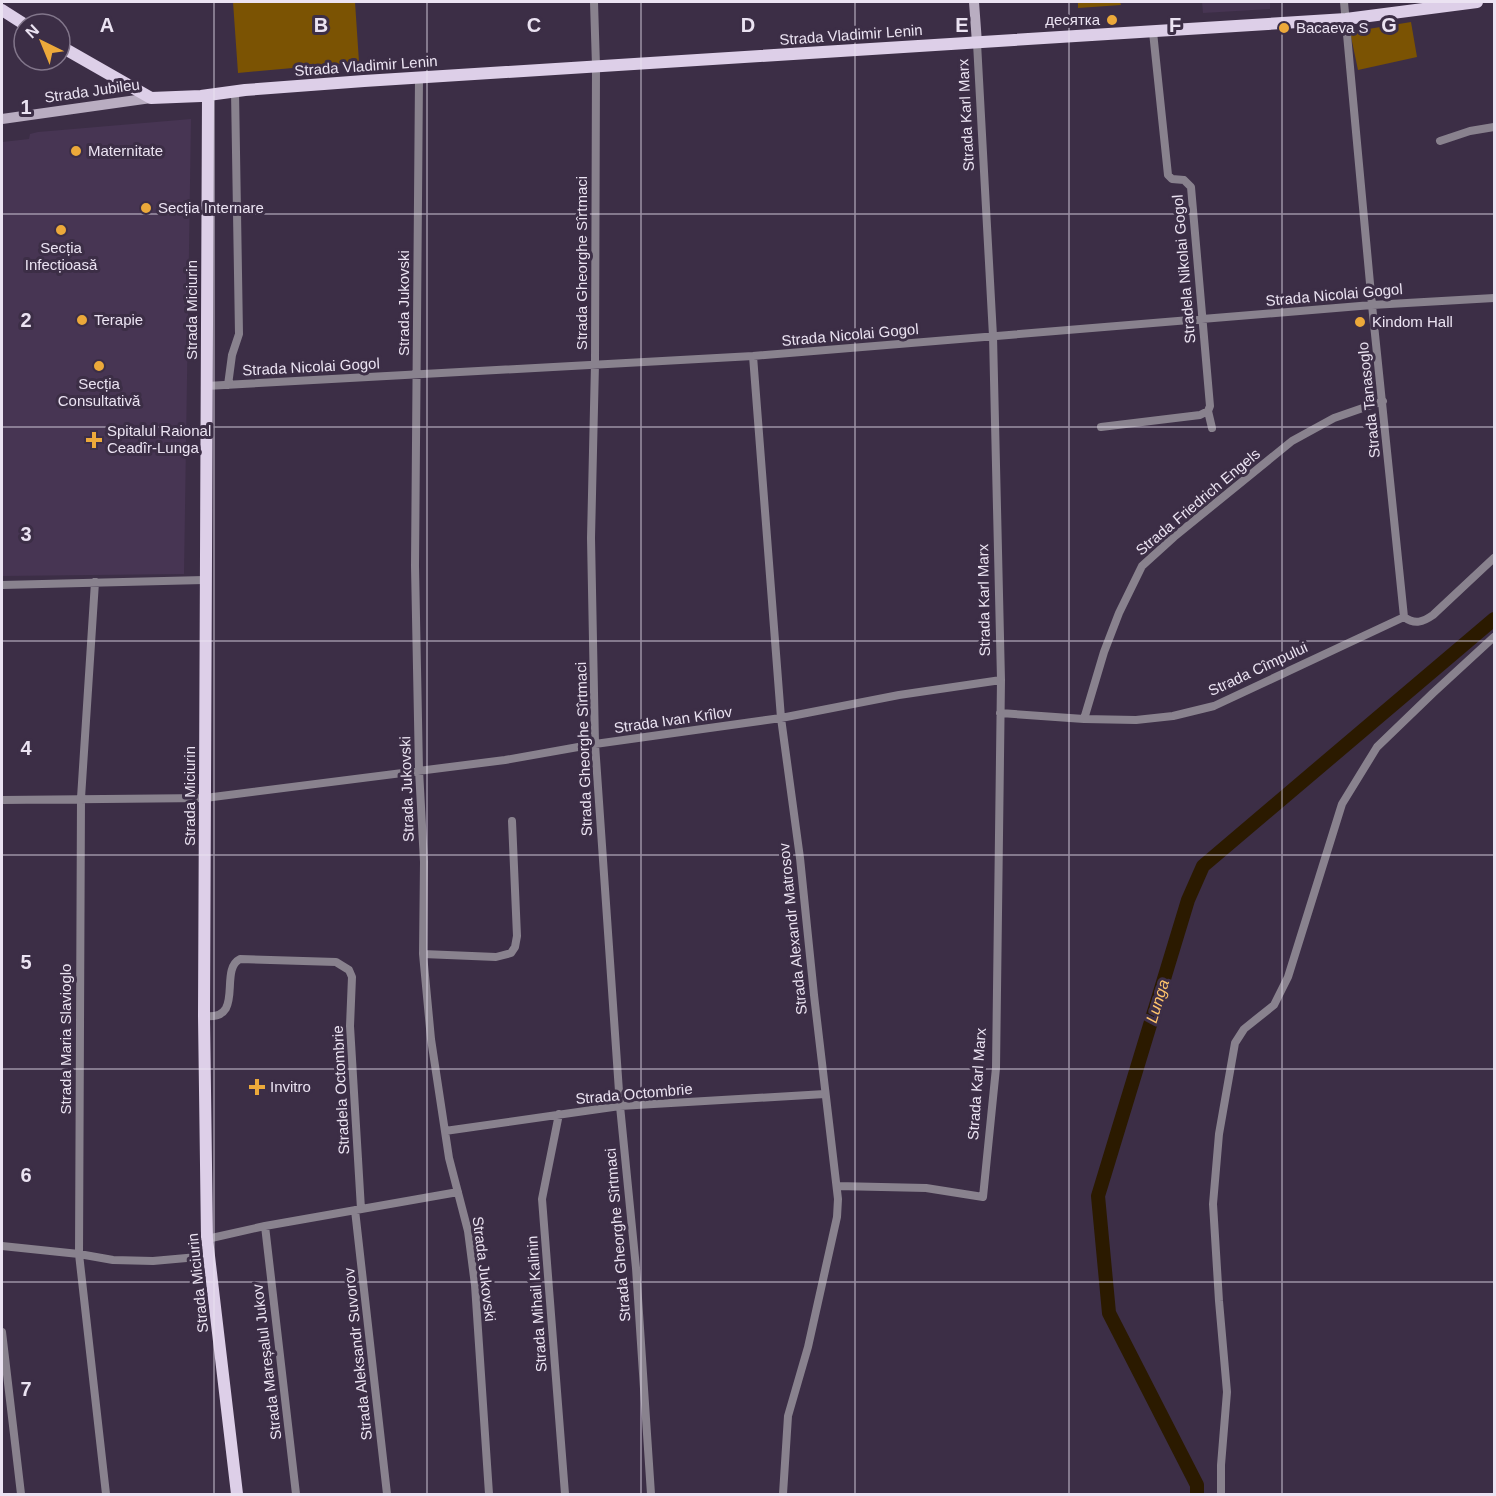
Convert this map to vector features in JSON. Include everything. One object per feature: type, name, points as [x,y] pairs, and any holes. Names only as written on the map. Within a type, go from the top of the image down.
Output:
[{"type":"main road","name":"Strada Karl Marx","points":[[974,2],[977,43]]},
{"type":"main road","name":"Strada Vladimir Lenin","points":[[151,98],[596,66],[1346,20],[1477,2]]},
{"type":"main road","points":[[72,53],[151,98]]},
{"type":"main road","name":"Strada Miciurin","points":[[208,95],[204,580],[204,1017],[207,1239],[237,1494]]},
{"type":"main road","name":"Strada Jubileu","points":[[2,119],[151,98]]},
{"type":"street","name":"Strada Gheorghe Sîrtmaci","points":[[594,2],[596,66],[595,364],[591,538],[595,744],[620,1106],[636,1268],[651,1494]]},
{"type":"street","name":"Strada Tanasoglo","points":[[1344,2],[1404,617]]},
{"type":"street","name":"Stradela Nikolai Gogol","points":[[1153,32],[1168,175],[1172,179],[1184,180],[1191,187],[1210,406],[1208,411],[1212,428]]},
{"type":"street","name":"Strada Karl Marx","points":[[837,1186],[926,1188],[983,1197],[996,1068],[1000,680],[993,336],[977,43]]},
{"type":"street","name":"Strada Jukovski","points":[[419,78],[415,566],[419,770],[424,862],[423,954],[431,1039],[449,1158],[468,1232],[475,1285],[489,1494]]},
{"type":"street","points":[[228,385],[232,355],[239,334],[235,91]]},
{"type":"street","points":[[1440,141],[1470,131],[1494,127]]},
{"type":"street","name":"Strada Nicolai Gogol","points":[[206,386],[753,356],[1494,297]]},
{"type":"street","name":"Strada Alexandr Matrosov","points":[[753,356],[780,718],[800,858],[837,1186],[837,1217],[807,1347],[788,1416],[783,1494]]},
{"type":"street","name":"Strada Friedrich Engels","points":[[1084,719],[1104,652],[1119,613],[1142,566],[1292,441],[1334,418],[1383,401]]},
{"type":"street","points":[[1101,427],[1200,415],[1208,411]]},
{"type":"street","name":"Strada Cîmpului","points":[[1000,713],[1136,720],[1173,716],[1214,706],[1404,617],[1409,621],[1420,622],[1433,615],[1494,558]]},
{"type":"street","points":[[2,585],[204,580]]},
{"type":"street","name":"Strada Maria Slavioglo","points":[[95,582],[81,798],[79,1254],[106,1494]]},
{"type":"street","points":[[1221,1494],[1227,1392],[1213,1204],[1219,1134],[1235,1043],[1245,1029],[1274,1005],[1288,977],[1342,804],[1377,747],[1494,638]]},
{"type":"street","name":"Strada Ivan Krîlov","points":[[2,800],[205,798],[505,760],[595,744],[780,718],[899,695],[1000,680]]},
{"type":"street","points":[[423,954],[496,957],[511,953],[517,936],[512,821]]},
{"type":"street","name":"Stradela Octombrie","points":[[204,1017],[220,1015],[226,1007],[230,997],[232,967],[235,961],[240,959],[336,962],[349,969],[352,977],[350,1026],[358,1209]]},
{"type":"street","name":"Strada Octombrie","points":[[445,1131],[620,1106],[825,1094]]},
{"type":"street","name":"Strada Mihail Kalinin","points":[[559,1114],[542,1199],[565,1494]]},
{"type":"street","points":[[207,1239],[265,1226],[458,1192]]},
{"type":"street","name":"Strada Aleksandr Suvorov","points":[[358,1209],[387,1494]]},
{"type":"street","name":"Strada Mareșalul Jukov","points":[[265,1226],[296,1494]]},
{"type":"street","points":[[2,1246],[113,1260],[153,1261],[208,1256]]},
{"type":"street","points":[[2,1332],[21,1494]]},
{"type":"shaded area","points":[[233,2],[355,2],[359,62],[238,73]]},
{"type":"shaded area","points":[[1078,2],[1120,2],[1121,5],[1078,8]]},
{"type":"shaded area","points":[[1202,2],[1270,2],[1270,9],[1203,13]]},
{"type":"shaded area","points":[[1411,22],[1417,57],[1358,70],[1350,32]]},
{"type":"shaded area","name":"Spitalul Raional Ceadîr-Lunga","points":[[191,119],[184,574],[2,576],[2,142],[29,139],[30,134],[38,132]]},
{"type":"waterway","name":"Lunga","points":[[1197,1494],[1197,1485],[1109,1313],[1098,1196],[1188,900],[1203,866],[1494,619]]},
{"type":"place","name":"десятка","points":[[1112,20]]},
{"type":"place","name":"Bacaeva S","points":[[1284,28]]},
{"type":"place","name":"Maternitate","points":[[76,151]]},
{"type":"place","name":"Secția Internare","points":[[146,208]]},
{"type":"place","name":"Secția Infecțioasă","points":[[61,230]]},
{"type":"place","name":"Terapie","points":[[82,320]]},
{"type":"place","name":"Kindom Hall","points":[[1360,322]]},
{"type":"place","name":"Secția Consultativă","points":[[99,366]]},
{"type":"place","name":"Spitalul Raional Ceadîr-Lunga","points":[[94,440]]},
{"type":"place","name":"Invitro","points":[[257,1087]]}]
